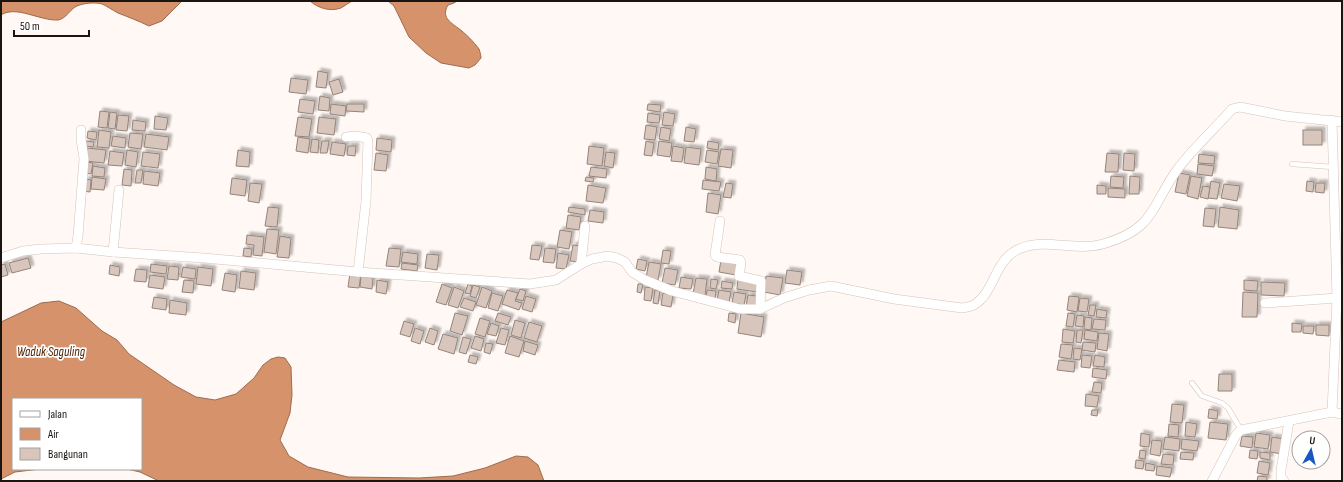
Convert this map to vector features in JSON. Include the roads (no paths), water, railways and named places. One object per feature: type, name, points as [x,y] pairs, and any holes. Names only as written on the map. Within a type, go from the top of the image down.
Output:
[{"type":"street","points":[[1,258],[23,251],[76,248],[358,272],[530,284],[556,280],[581,264],[592,259],[608,256],[625,262],[632,272],[645,280],[672,291],[740,309],[760,309],[784,298],[809,290],[831,286],[894,298],[962,308],[972,306],[985,294],[1002,263],[1011,254],[1019,249],[1055,244],[1079,248],[1101,245],[1124,237],[1140,228],[1151,215],[1177,171],[1232,109],[1240,107],[1285,116],[1337,121],[1333,167],[1339,280],[1332,412]]},
{"type":"street","points":[[76,248],[84,159],[81,130]]},
{"type":"street","points":[[346,137],[364,136],[368,141],[366,201],[358,272]]},
{"type":"street","points":[[113,252],[119,190]]},
{"type":"street","points":[[720,221],[715,254],[717,257],[740,260],[742,263],[740,277],[761,281],[760,309]]},
{"type":"street","points":[[581,264],[585,226]]},
{"type":"street","points":[[1265,303],[1337,298]]},
{"type":"street","points":[[1212,481],[1236,435],[1241,430],[1332,412],[1342,414]]},
{"type":"street","points":[[1284,481],[1281,477],[1281,470],[1288,421]]},
{"type":"lane","points":[[1292,164],[1333,167]]},
{"type":"lane","points":[[1192,383],[1202,396],[1222,403],[1228,408],[1241,430]]},
{"type":"water","points":[[1,1],[182,1],[162,21],[149,26],[99,3],[90,3],[77,6],[63,18],[51,20],[21,12],[7,12],[1,15]]},
{"type":"water","points":[[310,1],[352,1],[341,8],[333,10],[317,6]]},
{"type":"water","points":[[388,1],[457,1],[448,5],[445,13],[447,19],[477,46],[481,58],[475,65],[469,68],[441,63],[426,53],[409,37],[394,6]]},
{"type":"water","name":"Waduk Saguling","points":[[59,301],[76,308],[102,331],[117,340],[129,354],[174,385],[196,397],[215,400],[236,394],[254,378],[263,365],[271,359],[278,357],[285,358],[291,367],[292,395],[290,413],[280,440],[289,456],[308,467],[348,477],[419,478],[453,476],[485,468],[516,456],[528,457],[538,465],[544,481],[159,481],[140,472],[131,470],[142,470],[142,398],[12,398],[12,470],[32,470],[15,472],[1,479],[1,322],[41,303]]}]
